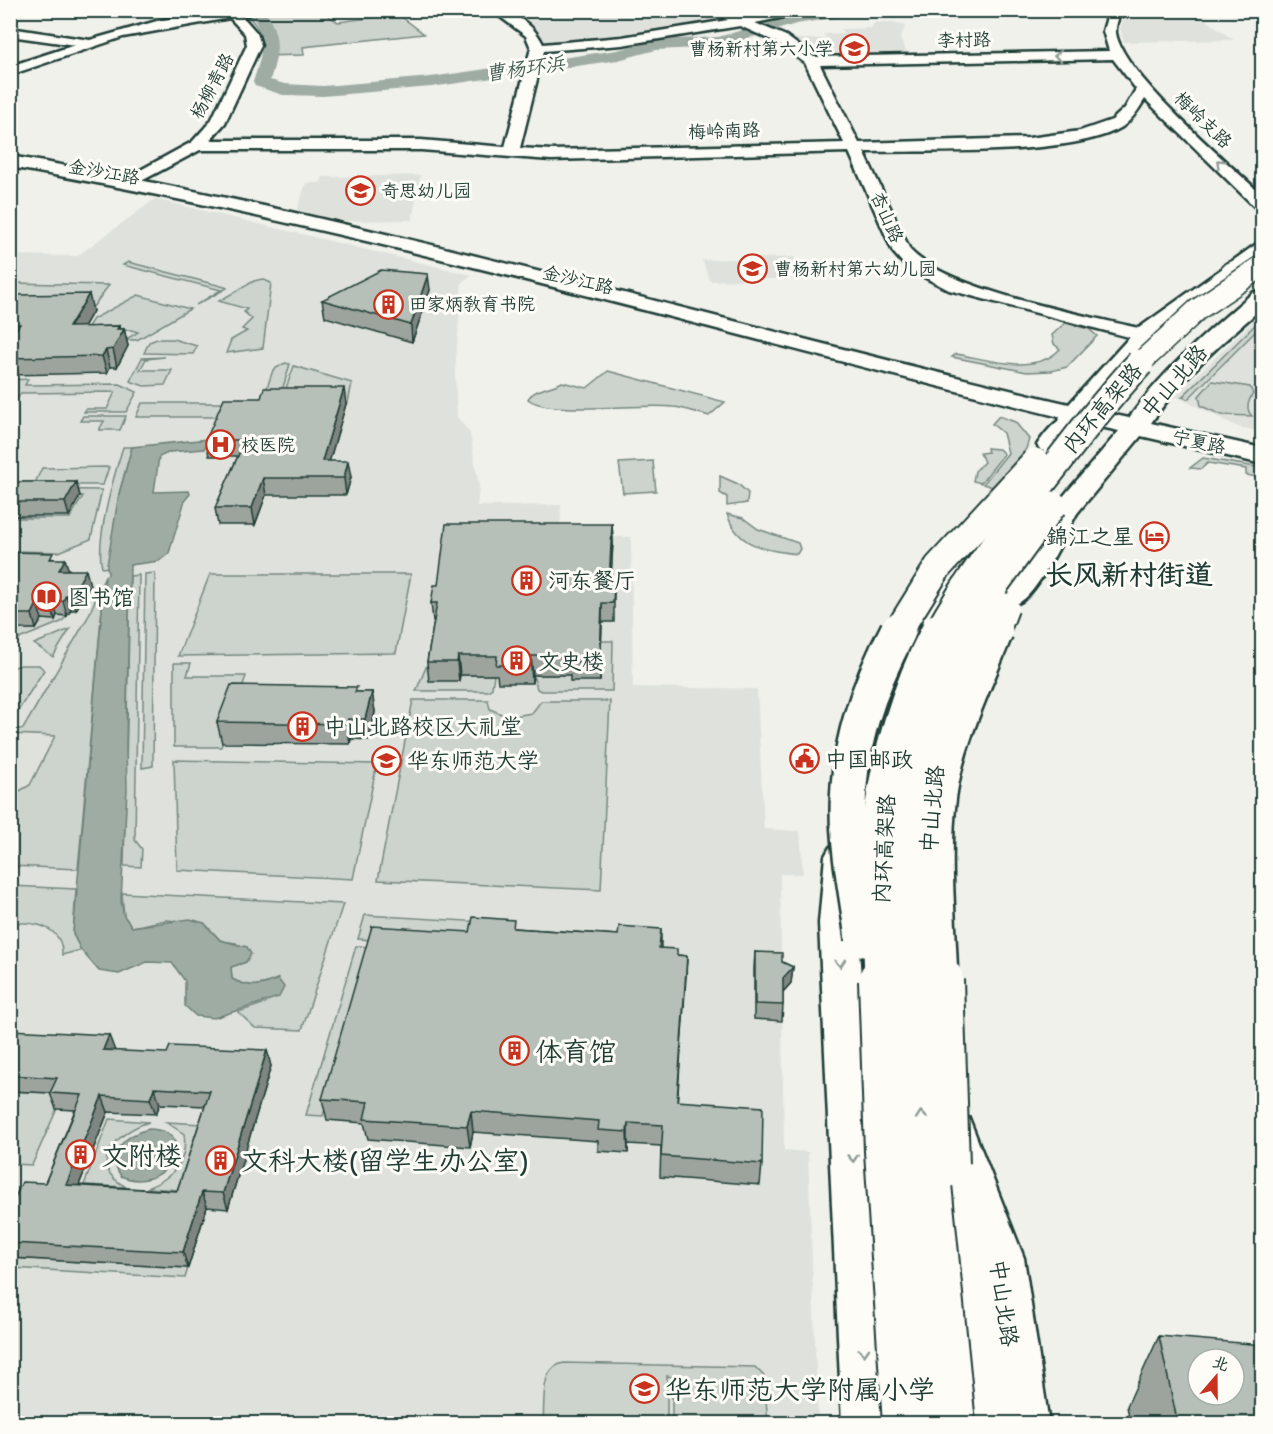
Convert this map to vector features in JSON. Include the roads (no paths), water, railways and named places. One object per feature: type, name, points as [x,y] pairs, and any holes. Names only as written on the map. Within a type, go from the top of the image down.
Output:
[{"type":"main road","name":"金沙江路","points":[[10,156],[134,180],[385,240],[1071,421],[1139,422]]},
{"type":"main road","name":"金沙江路","points":[[10,161],[134,180]]},
{"type":"main road","name":"中山北路","points":[[1253,272],[1263,251]]},
{"type":"main road","name":"中山北路","points":[[898,1424],[868,925],[867,812],[881,728],[904,668],[941,587],[1004,517],[1055,455],[1071,421],[1144,335],[1253,272],[1263,258]]},
{"type":"main road","name":"内环高架路","points":[[906,1424],[884,1082],[882,1013],[881,826],[891,769],[901,731],[926,659],[963,589],[1113,391],[1160,340],[1201,307],[1253,272]]},
{"type":"main road","name":"内环高架路","points":[[952,1424],[918,1083],[910,922],[911,830],[918,774],[927,737],[954,666],[989,595],[1133,396],[1178,346],[1253,272]]},
{"type":"main road","name":"中山北路","points":[[1023,1424],[999,1258],[954,1141],[928,929],[930,776],[946,717],[998,595],[1198,351],[1263,297]]},
{"type":"main road","points":[[882,1013],[862,937],[848,811],[855,737],[874,677],[906,616],[938,567],[1071,421]]},
{"type":"main road","name":"宁夏路","points":[[1139,422],[1263,442]]},
{"type":"main road","name":"宁夏路","points":[[1139,422],[1263,456]]},
{"type":"main road","points":[[959,1424],[936,861],[939,794],[953,736],[1010,596],[1040,558],[1063,513]]},
{"type":"main road","name":"中山北路","points":[[868,1424],[860,1257],[838,923],[845,791],[862,707],[904,668]]},
{"type":"main road","points":[[954,1141],[989,1424]]},
{"type":"street","points":[[10,71],[90,42],[231,12],[260,10]]},
{"type":"street","points":[[497,10],[532,34],[538,48],[511,153]]},
{"type":"street","name":"杏山路","points":[[715,10],[797,49],[811,61],[902,252],[913,264],[956,286],[1144,335]]},
{"type":"street","points":[[538,48],[622,41],[813,10]]},
{"type":"street","points":[[1115,10],[1109,31],[1117,55],[1143,89]]},
{"type":"street","name":"杨柳青路","points":[[134,180],[197,145],[218,123],[253,51],[250,33],[231,12]]},
{"type":"street","points":[[10,32],[90,42]]},
{"type":"street","name":"李村路","points":[[811,61],[1117,55]]},
{"type":"street","name":"梅岭南路","points":[[197,145],[411,144],[511,153],[592,155],[853,146],[1029,143],[1061,139],[1118,123],[1134,106],[1143,89]]},
{"type":"street","name":"梅岭支路","points":[[1143,89],[1263,204]]},
{"type":"waterway","name":"曹杨环浜","points":[[258,13],[268,31],[271,46],[261,82],[283,89],[323,91],[374,88],[489,75],[618,55],[655,45],[719,42],[794,20],[861,10]]},
{"type":"place","name":"曹杨新村第六小学","points":[[854,49]]},
{"type":"place","name":"奇思幼儿园","points":[[360,191]]},
{"type":"place","name":"曹杨新村第六幼儿园","points":[[753,269]]},
{"type":"place","name":"田家炳教育书院","points":[[388,304]]},
{"type":"place","name":"校医院","points":[[220,445]]},
{"type":"place","name":"錦江之星","points":[[1155,536]]},
{"type":"place","name":"河东餐厅","points":[[527,580]]},
{"type":"place","name":"图书馆","points":[[47,597]]},
{"type":"place","name":"文史楼","points":[[517,661]]},
{"type":"place","name":"中山北路校区大礼堂","points":[[303,726]]},
{"type":"place","name":"中国邮政","points":[[804,759]]},
{"type":"place","name":"华东师范大学","points":[[386,760]]},
{"type":"place","name":"体育馆","points":[[514,1051]]},
{"type":"place","name":"文附楼","points":[[80,1155]]},
{"type":"place","name":"文科大楼(留学生办公室)","points":[[220,1160]]},
{"type":"place","name":"华东师范大学附属小学","points":[[644,1389]]},
{"type":"district","name":"长风新村街道","points":[[1129,574]]}]
